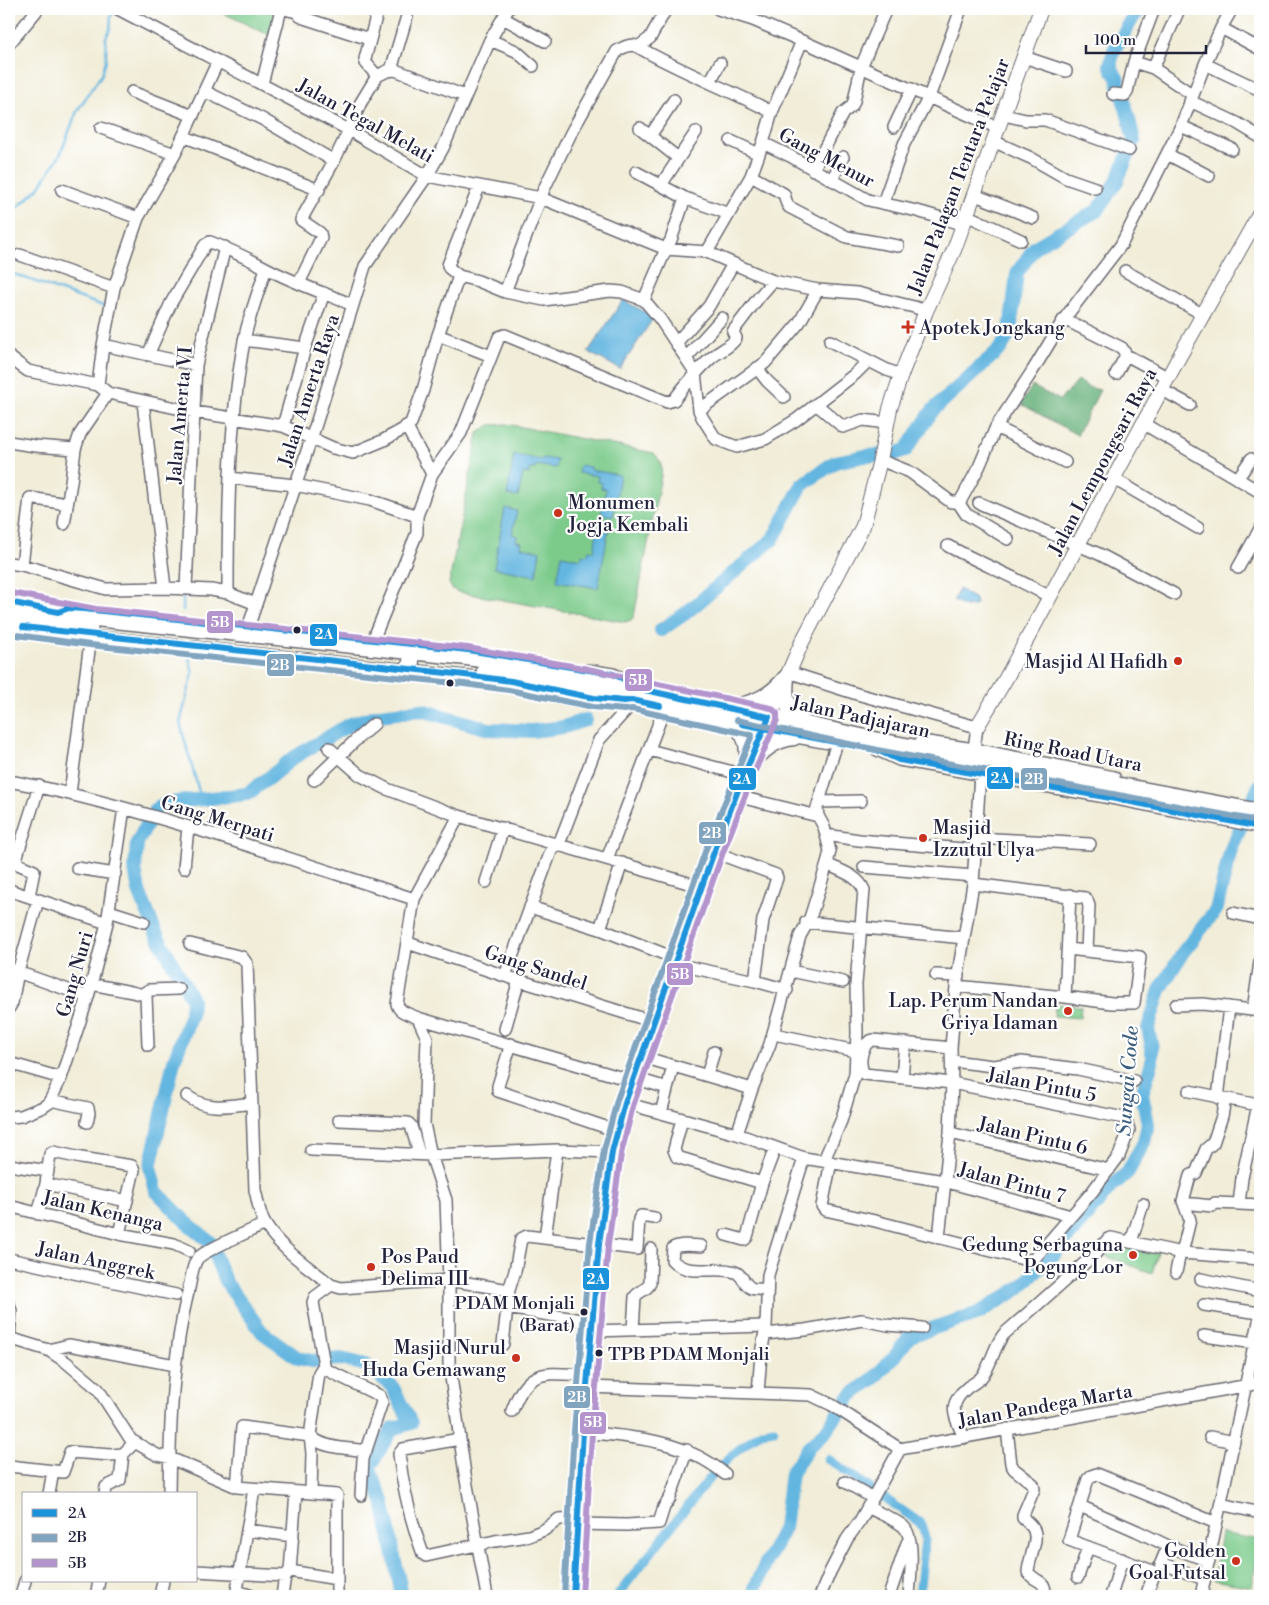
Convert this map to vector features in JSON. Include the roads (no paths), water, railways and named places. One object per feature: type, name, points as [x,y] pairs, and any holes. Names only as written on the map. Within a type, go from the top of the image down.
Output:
[{"type":"highway","name":"Jalan Padjajaran","points":[[9,602],[95,618],[515,664],[665,707],[729,715]]},
{"type":"highway","name":"Jalan Padjajaran","points":[[9,615],[92,632],[411,665],[479,670],[729,715],[1219,811],[1258,815]]},
{"type":"highway","points":[[746,771],[747,742],[744,733],[729,715],[745,706],[758,702],[776,690],[787,675]]},
{"type":"highway","points":[[746,771],[760,752],[770,745],[805,731],[788,707],[784,693],[787,675]]},
{"type":"highway","name":"Jalan Padjajaran","points":[[805,731],[837,742],[878,745]]},
{"type":"main road","name":"Jalan Palagan Tentara Pelajar","points":[[573,1596],[583,1432],[599,1244],[612,1152],[625,1103],[714,852],[746,771],[813,618],[863,526],[887,422],[901,375],[926,311],[954,250],[1042,9]]},
{"type":"main road","name":"Jalan Lempongsari Raya","points":[[977,727],[1005,680],[1260,213]]},
{"type":"street","points":[[9,44],[38,9]]},
{"type":"street","name":"Jalan Tegal Melati","points":[[118,9],[349,130],[426,176],[540,198],[666,249],[707,252],[773,281],[818,290],[858,293],[914,306],[926,311]]},
{"type":"street","points":[[262,84],[282,9],[297,12],[304,18],[369,39]]},
{"type":"street","points":[[377,76],[365,59],[378,9]]},
{"type":"street","points":[[718,9],[753,20],[802,40],[929,97],[1066,178],[1095,188]]},
{"type":"street","points":[[753,20],[758,9]]},
{"type":"street","points":[[813,170],[843,113],[854,102],[861,67],[886,9]]},
{"type":"street","points":[[883,204],[904,144],[929,97],[961,9]]},
{"type":"street","points":[[1118,94],[1128,89],[1134,62],[1154,9]]},
{"type":"street","points":[[880,457],[910,472],[951,502],[961,500],[979,467],[996,427],[1064,319],[1121,245],[1181,126],[1205,64],[1221,28],[1232,9]]},
{"type":"street","points":[[638,48],[650,38],[663,10]]},
{"type":"street","points":[[1153,68],[1178,12]]},
{"type":"street","points":[[505,13],[545,41]]},
{"type":"street","name":"Jalan Amerta Raya","points":[[248,628],[311,440],[365,266],[443,148],[490,40],[505,13]]},
{"type":"street","points":[[391,70],[407,16]]},
{"type":"street","points":[[1221,28],[1260,49]]},
{"type":"street","points":[[490,40],[516,51],[533,66]]},
{"type":"street","points":[[707,252],[751,176],[772,112],[802,40]]},
{"type":"street","points":[[505,292],[540,198],[572,133],[617,51],[626,46],[634,46],[772,112]]},
{"type":"street","points":[[1024,57],[1066,71]]},
{"type":"street","points":[[98,384],[114,288],[138,218],[175,154],[218,60]]},
{"type":"street","points":[[1134,62],[1153,68],[1192,98],[1260,137]]},
{"type":"street","points":[[710,82],[720,63]]},
{"type":"street","points":[[1205,64],[1260,90]]},
{"type":"street","points":[[298,283],[321,238],[320,233],[301,220],[334,161],[360,104],[377,76],[395,70],[465,96]]},
{"type":"street","points":[[894,127],[912,89]]},
{"type":"street","points":[[204,91],[262,119],[334,161]]},
{"type":"street","points":[[132,92],[193,116]]},
{"type":"street","points":[[650,136],[674,100]]},
{"type":"street","points":[[1004,115],[1026,120],[1044,120],[1129,150]]},
{"type":"street","points":[[1181,126],[1232,149]]},
{"type":"street","points":[[101,128],[175,154]]},
{"type":"street","points":[[640,128],[678,158]]},
{"type":"street","points":[[661,186],[696,132]]},
{"type":"street","points":[[183,136],[319,190]]},
{"type":"street","name":"Gang Menur","points":[[731,140],[761,148],[813,170],[868,200],[964,220],[1021,240]]},
{"type":"street","points":[[1167,154],[1209,176]]},
{"type":"street","points":[[832,180],[843,157]]},
{"type":"street","points":[[636,172],[685,198],[729,214]]},
{"type":"street","points":[[751,176],[784,194],[786,204],[789,207],[846,238],[898,246]]},
{"type":"street","points":[[479,187],[448,265],[449,268],[459,276],[478,281],[505,292],[544,300],[610,291],[622,292],[644,300],[695,372],[699,410],[716,439],[733,446],[742,447],[765,439],[796,420],[868,361]]},
{"type":"street","points":[[62,190],[138,218]]},
{"type":"street","points":[[975,195],[1033,218]]},
{"type":"street","points":[[644,300],[666,249],[672,240],[685,198]]},
{"type":"street","points":[[148,355],[172,303],[205,244],[210,242],[251,259],[298,283],[353,305]]},
{"type":"street","name":"Jalan Amerta VI","points":[[186,589],[196,365],[225,247]]},
{"type":"street","points":[[20,255],[114,288]]},
{"type":"street","points":[[676,343],[709,306],[733,264]]},
{"type":"street","points":[[228,593],[230,478],[234,419],[244,340],[266,268]]},
{"type":"street","points":[[1125,271],[1204,315]]},
{"type":"street","points":[[9,358],[28,371],[98,384],[108,393],[143,402],[283,426],[311,440],[353,453],[382,441],[411,423],[423,390],[438,335],[459,276]]},
{"type":"street","points":[[373,640],[417,533],[417,516],[432,474],[461,433],[499,337],[505,335],[667,402],[674,400],[695,372],[734,342],[736,338],[734,330],[758,297],[773,281]]},
{"type":"street","points":[[699,410],[770,357],[799,322],[818,290]]},
{"type":"street","points":[[283,426],[305,348],[324,293]]},
{"type":"street","points":[[686,358],[722,318]]},
{"type":"street","points":[[1064,319],[1122,348],[1126,355],[1166,384],[1190,405]]},
{"type":"street","points":[[438,335],[491,356]]},
{"type":"street","points":[[244,340],[305,348]]},
{"type":"street","points":[[830,341],[868,361],[901,375]]},
{"type":"street","points":[[103,345],[196,365]]},
{"type":"street","points":[[1116,374],[1126,355]]},
{"type":"street","points":[[757,368],[767,381],[784,397]]},
{"type":"street","points":[[64,524],[75,449],[80,434],[108,393]]},
{"type":"street","points":[[143,402],[165,588]]},
{"type":"street","points":[[816,404],[843,427],[863,420],[887,422]]},
{"type":"street","points":[[1144,424],[1260,492]]},
{"type":"street","points":[[406,426],[432,474]]},
{"type":"street","points":[[996,427],[1065,462]]},
{"type":"street","points":[[9,442],[75,449]]},
{"type":"street","points":[[1238,478],[1251,459]]},
{"type":"street","points":[[230,478],[295,485],[370,500],[417,516]]},
{"type":"street","points":[[1114,479],[1198,528]]},
{"type":"street","points":[[22,565],[30,498],[67,504]]},
{"type":"street","points":[[958,502],[966,514],[1008,539]]},
{"type":"street","points":[[979,503],[1098,554],[1174,594]]},
{"type":"street","points":[[1238,568],[1260,529]]},
{"type":"street","points":[[948,546],[980,563],[1020,579],[1050,596]]},
{"type":"street","points":[[9,563],[106,589],[165,588],[212,590],[228,593],[256,604]]},
{"type":"street","points":[[58,612],[70,608],[84,609],[468,650],[613,674],[630,682],[633,697],[628,708],[599,740],[530,907],[505,976]]},
{"type":"street","points":[[9,625],[92,632],[70,793]]},
{"type":"street","points":[[787,675],[977,727],[974,749]]},
{"type":"street","points":[[607,859],[665,707]]},
{"type":"street","points":[[314,780],[374,724]]},
{"type":"street","name":"Ring Road Utara","points":[[878,745],[902,738],[974,749],[1219,811]]},
{"type":"street","points":[[737,1134],[752,1089],[774,1034],[800,936],[814,906],[830,851],[817,808],[837,742]]},
{"type":"street","name":"Ring Road Utara","points":[[878,745],[899,760],[1219,811]]},
{"type":"street","points":[[329,748],[360,775],[387,789],[459,816],[702,887]]},
{"type":"street","points":[[649,750],[746,771]]},
{"type":"street","points":[[939,1238],[950,1133],[947,1083],[952,1061],[951,1048],[964,938],[974,882],[980,774]]},
{"type":"street","name":"Gang Merpati","points":[[9,781],[70,793],[124,808],[414,899]]},
{"type":"street","points":[[9,1008],[12,1003],[14,971],[34,898],[34,871],[18,864],[16,859],[39,786]]},
{"type":"street","points":[[736,796],[818,816]]},
{"type":"street","points":[[819,802],[860,801]]},
{"type":"street","name":"Gang Nuri","points":[[50,1100],[61,1078],[88,997],[108,917],[124,808]]},
{"type":"street","points":[[459,816],[414,899],[398,1007],[402,1011],[418,1018],[667,1088]]},
{"type":"street","points":[[184,868],[188,827]]},
{"type":"street","points":[[486,882],[503,828]]},
{"type":"street","points":[[826,836],[859,840],[975,844],[1090,844]]},
{"type":"street","points":[[714,852],[776,875],[777,878],[763,920],[755,981]]},
{"type":"street","points":[[600,929],[622,863]]},
{"type":"street","points":[[826,864],[852,876],[864,888],[856,984],[855,1074],[828,1161],[823,1209],[1031,1260],[1042,1250],[1109,1170]]},
{"type":"street","points":[[864,867],[1085,898],[1088,900],[1087,950]]},
{"type":"street","points":[[77,868],[115,874]]},
{"type":"street","points":[[9,890],[108,917],[144,922]]},
{"type":"street","points":[[1065,997],[1070,895]]},
{"type":"street","points":[[530,907],[600,929],[676,962],[786,990]]},
{"type":"street","points":[[1232,914],[1260,919]]},
{"type":"street","points":[[806,922],[964,938]]},
{"type":"street","name":"Gang Sandel","points":[[408,943],[505,976],[654,1022]]},
{"type":"street","points":[[190,944],[242,957],[247,964],[255,1190],[259,1209],[265,1224],[282,1244],[331,1285],[341,1288],[449,1280],[509,1290]]},
{"type":"street","points":[[936,975],[959,983],[1065,997],[1112,1003],[1131,1004],[1135,1001],[1140,957],[1068,949]]},
{"type":"street","points":[[1176,1005],[1202,1004],[1256,1010],[1260,962]]},
{"type":"street","points":[[14,971],[88,997]]},
{"type":"street","points":[[791,971],[843,982]]},
{"type":"street","points":[[505,1029],[519,980]]},
{"type":"street","points":[[91,984],[144,994],[149,990],[179,989]]},
{"type":"street","points":[[144,994],[147,1000],[148,1045]]},
{"type":"street","points":[[1176,1272],[1190,1220],[1184,1203],[1190,1176],[1196,1173],[1207,1147],[1213,1143],[1222,1116],[1229,1007]]},
{"type":"street","points":[[418,1018],[427,1038],[424,1124],[431,1155],[446,1200],[449,1280],[449,1363],[477,1545],[487,1596]]},
{"type":"street","points":[[774,1034],[856,1051]]},
{"type":"street","name":"Jalan Pintu 5","points":[[905,1043],[868,1041],[864,1046],[861,1069],[864,1074],[947,1083],[1124,1118],[1129,1130],[1119,1156],[1109,1170]]},
{"type":"street","points":[[902,1078],[905,1043],[951,1048]]},
{"type":"street","points":[[511,1044],[498,1086],[498,1092],[617,1131]]},
{"type":"street","points":[[707,1075],[714,1052]]},
{"type":"street","points":[[642,1057],[752,1089]]},
{"type":"street","points":[[952,1061],[993,1066],[1021,1062],[1078,1069],[1134,1080]]},
{"type":"street","points":[[9,1063],[61,1078]]},
{"type":"street","points":[[661,1114],[673,1066]]},
{"type":"street","points":[[1189,1091],[1259,1105],[1242,1178],[1239,1204]]},
{"type":"street","points":[[187,1096],[194,1101],[212,1106],[252,1103]]},
{"type":"street","points":[[9,1117],[21,1116],[43,1107],[50,1100],[88,1108],[87,1122]]},
{"type":"street","name":"Jalan Pintu 7","points":[[625,1103],[737,1134],[804,1158],[944,1181],[1071,1216]]},
{"type":"street","points":[[682,1119],[674,1150],[677,1157],[762,1183]]},
{"type":"street","points":[[339,1120],[408,1123],[411,1126],[419,1153]]},
{"type":"street","name":"Jalan Pintu 6","points":[[950,1133],[1109,1170]]},
{"type":"street","points":[[726,1235],[744,1240],[747,1237],[762,1183],[775,1148]]},
{"type":"street","points":[[311,1150],[431,1155],[557,1150],[612,1152]]},
{"type":"street","points":[[545,1238],[557,1150]]},
{"type":"street","points":[[38,1214],[46,1184],[50,1154],[56,1151],[81,1158],[132,1166],[134,1170],[119,1234]]},
{"type":"street","points":[[758,1392],[765,1330],[768,1275],[804,1158]]},
{"type":"street","points":[[9,1165],[48,1171]]},
{"type":"street","points":[[46,1184],[127,1201]]},
{"type":"street","points":[[1184,1203],[1212,1206],[1215,1203],[1260,1206]]},
{"type":"street","points":[[1131,1242],[1143,1204]]},
{"type":"street","name":"Jalan Kenanga","points":[[9,1206],[119,1234],[174,1244],[189,1251]]},
{"type":"street","points":[[637,1249],[639,1220],[641,1216],[654,1218]]},
{"type":"street","points":[[169,1492],[175,1365],[184,1308],[195,1266],[198,1259],[221,1244],[265,1224]]},
{"type":"street","points":[[503,1344],[509,1290],[516,1271],[521,1239],[526,1236],[672,1252]]},
{"type":"street","points":[[964,1438],[953,1407],[956,1399],[983,1376],[999,1340],[1004,1334],[1096,1252],[1108,1239],[1111,1238],[1181,1253],[1260,1259]]},
{"type":"street","points":[[701,1246],[679,1245],[674,1247],[672,1252],[673,1261],[686,1268],[700,1271],[718,1269],[735,1272],[750,1287],[767,1289]]},
{"type":"street","points":[[633,1330],[636,1295],[649,1287],[650,1283],[651,1249]]},
{"type":"street","name":"Jalan Anggrek","points":[[9,1259],[176,1295]]},
{"type":"street","points":[[1201,1279],[1260,1291]]},
{"type":"street","points":[[311,1493],[312,1453],[310,1436],[319,1373],[323,1366],[313,1302],[315,1297],[331,1285]]},
{"type":"street","points":[[1204,1305],[1260,1313]]},
{"type":"street","points":[[10,1307],[9,1338],[48,1350],[98,1389],[116,1419],[134,1443],[156,1456],[170,1458],[237,1487],[337,1495],[337,1596]]},
{"type":"street","points":[[507,1308],[592,1326],[633,1330],[805,1330],[862,1320],[888,1325],[922,1328]]},
{"type":"street","points":[[1200,1596],[1260,1318]]},
{"type":"street","points":[[1204,1336],[1255,1343]]},
{"type":"street","points":[[48,1350],[69,1345],[175,1365]]},
{"type":"street","points":[[323,1366],[380,1396],[382,1399],[362,1464],[361,1495]]},
{"type":"street","points":[[512,1410],[516,1398],[526,1383],[537,1376],[550,1374],[588,1381],[811,1395],[832,1405],[900,1450],[860,1521],[847,1539],[820,1596]]},
{"type":"street","name":"Jalan Pandega Marta","points":[[900,1450],[1260,1383]]},
{"type":"street","points":[[237,1487],[242,1427],[310,1436],[316,1441],[327,1445],[366,1451]]},
{"type":"street","points":[[1007,1430],[1011,1464],[1014,1469],[1032,1481],[1033,1484],[1034,1489],[1023,1515],[1023,1518],[1033,1527],[1035,1532],[1034,1548],[1028,1572],[1032,1578],[1042,1582],[1045,1586],[1045,1596]]},
{"type":"street","points":[[583,1432],[624,1436],[665,1444],[686,1450],[719,1469]]},
{"type":"street","points":[[1210,1438],[1234,1442]]},
{"type":"street","points":[[460,1439],[400,1450],[398,1454],[412,1527],[423,1554],[426,1556],[529,1536],[544,1530],[559,1519],[627,1525],[659,1523],[664,1507],[670,1498],[686,1450]]},
{"type":"street","points":[[105,1492],[106,1487],[120,1480],[123,1454],[134,1443]]},
{"type":"street","points":[[9,1466],[61,1472],[65,1469],[70,1452],[123,1454]]},
{"type":"street","points":[[49,1492],[53,1470]]},
{"type":"street","points":[[1146,1596],[1155,1572],[1069,1540],[1088,1479],[1097,1474],[1216,1523]]},
{"type":"street","points":[[845,1482],[868,1495],[871,1500],[904,1527],[909,1537],[911,1564],[909,1596]]},
{"type":"street","points":[[252,1596],[236,1594],[254,1489]]},
{"type":"street","points":[[282,1596],[288,1573],[293,1536],[296,1492]]},
{"type":"street","points":[[1221,1504],[1260,1513]]},
{"type":"street","points":[[1080,1506],[1168,1546],[1209,1561]]},
{"type":"street","points":[[247,1530],[293,1536]]},
{"type":"street","points":[[889,1596],[909,1537]]},
{"type":"street","points":[[1168,1546],[1161,1563],[1204,1579]]},
{"type":"street","points":[[1078,1577],[1088,1547]]},
{"type":"street","points":[[1111,1596],[1122,1559]]},
{"type":"street","points":[[198,1571],[240,1574],[288,1573],[337,1579]]},
{"type":"street","points":[[21,1596],[25,1582]]},
{"type":"street","points":[[96,1596],[99,1582]]},
{"type":"street","points":[[160,1596],[163,1582]]},
{"type":"water","points":[[623,300],[654,317],[620,369],[588,352]]},
{"type":"water","points":[[514,455],[542,460],[543,458],[557,460],[556,468],[536,465],[535,469],[529,469],[529,474],[523,473],[518,497],[507,495]]},
{"type":"water","points":[[580,465],[590,467],[590,470],[620,475],[613,516],[601,514],[606,489],[601,488],[602,483],[597,482],[598,476],[578,473]]},
{"type":"water","points":[[505,508],[517,511],[512,534],[517,536],[516,541],[522,542],[521,547],[540,551],[536,576],[494,568]]},
{"type":"water","points":[[598,526],[609,528],[598,588],[557,581],[562,555],[581,559],[582,554],[587,555],[589,550],[594,551]]},
{"type":"water","points":[[959,589],[975,599],[976,604],[974,606],[965,607],[953,601]]},
{"type":"waterway","points":[[661,630],[686,613],[773,539],[802,485],[835,462],[865,456],[892,455],[906,450],[933,410],[1001,348],[1010,332],[1017,273],[1035,247],[1098,210],[1117,181],[1134,141],[1117,78],[1110,65],[1114,50],[1134,16],[1141,9]]},
{"type":"waterway","points":[[9,226],[11,213],[38,189],[60,155],[77,111],[102,74],[106,60],[106,37],[110,30],[111,16],[115,11]]},
{"type":"waterway","points":[[9,239],[11,273],[106,308]]},
{"type":"waterway","points":[[186,399],[189,367]]},
{"type":"waterway","points":[[183,593],[183,610]]},
{"type":"waterway","points":[[188,654],[193,673],[180,723],[201,799]]},
{"type":"waterway","points":[[155,810],[160,806],[177,802],[247,794],[293,758],[350,724],[379,715],[421,710],[489,729],[532,731],[564,727],[585,720]]},
{"type":"waterway","name":"Sungai Code","points":[[754,1596],[755,1588],[765,1565],[784,1528],[791,1473],[809,1447],[826,1431],[850,1396],[874,1378],[895,1356],[910,1336],[979,1313],[1018,1289],[1050,1259],[1111,1187],[1128,1172],[1144,1142],[1148,1124],[1142,1094],[1152,1062],[1152,1048],[1148,1028],[1160,990],[1183,952],[1216,910],[1231,849],[1260,784]]},
{"type":"waterway","points":[[148,822],[137,843],[135,869],[139,891],[155,931],[192,999],[191,1014],[174,1061],[150,1167],[156,1191],[186,1222],[209,1241],[225,1281],[262,1332],[298,1358],[312,1361],[341,1359],[366,1365],[392,1386],[411,1423],[392,1429],[369,1468],[383,1501],[402,1596]]},
{"type":"waterway","points":[[617,1596],[716,1470],[761,1432],[774,1430]]},
{"type":"waterway","points":[[828,1459],[919,1522],[923,1528],[925,1539],[919,1596]]},
{"type":"place","name":"Apotek Jongkang","points":[[908,327]]},
{"type":"place","name":"Monumen Jogja Kembali","points":[[558,513]]},
{"type":"place","name":"Masjid Al Hafidh","points":[[1178,661]]},
{"type":"place","name":"Masjid Izzutul Ulya","points":[[923,838]]},
{"type":"place","name":"Lap. Perum Nandan Griya Idaman","points":[[1068,1011]]},
{"type":"place","name":"Gedung Serbaguna Pogung Lor","points":[[1133,1255]]},
{"type":"place","name":"Pos Paud Delima III","points":[[371,1267]]},
{"type":"place","name":"PDAM Monjali (Barat)","points":[[584,1312]]},
{"type":"place","name":"TPB PDAM Monjali","points":[[599,1353]]},
{"type":"place","name":"Masjid Nurul Huda Gemawang","points":[[516,1358]]},
{"type":"place","name":"Golden Goal Futsal","points":[[1236,1561]]}]
